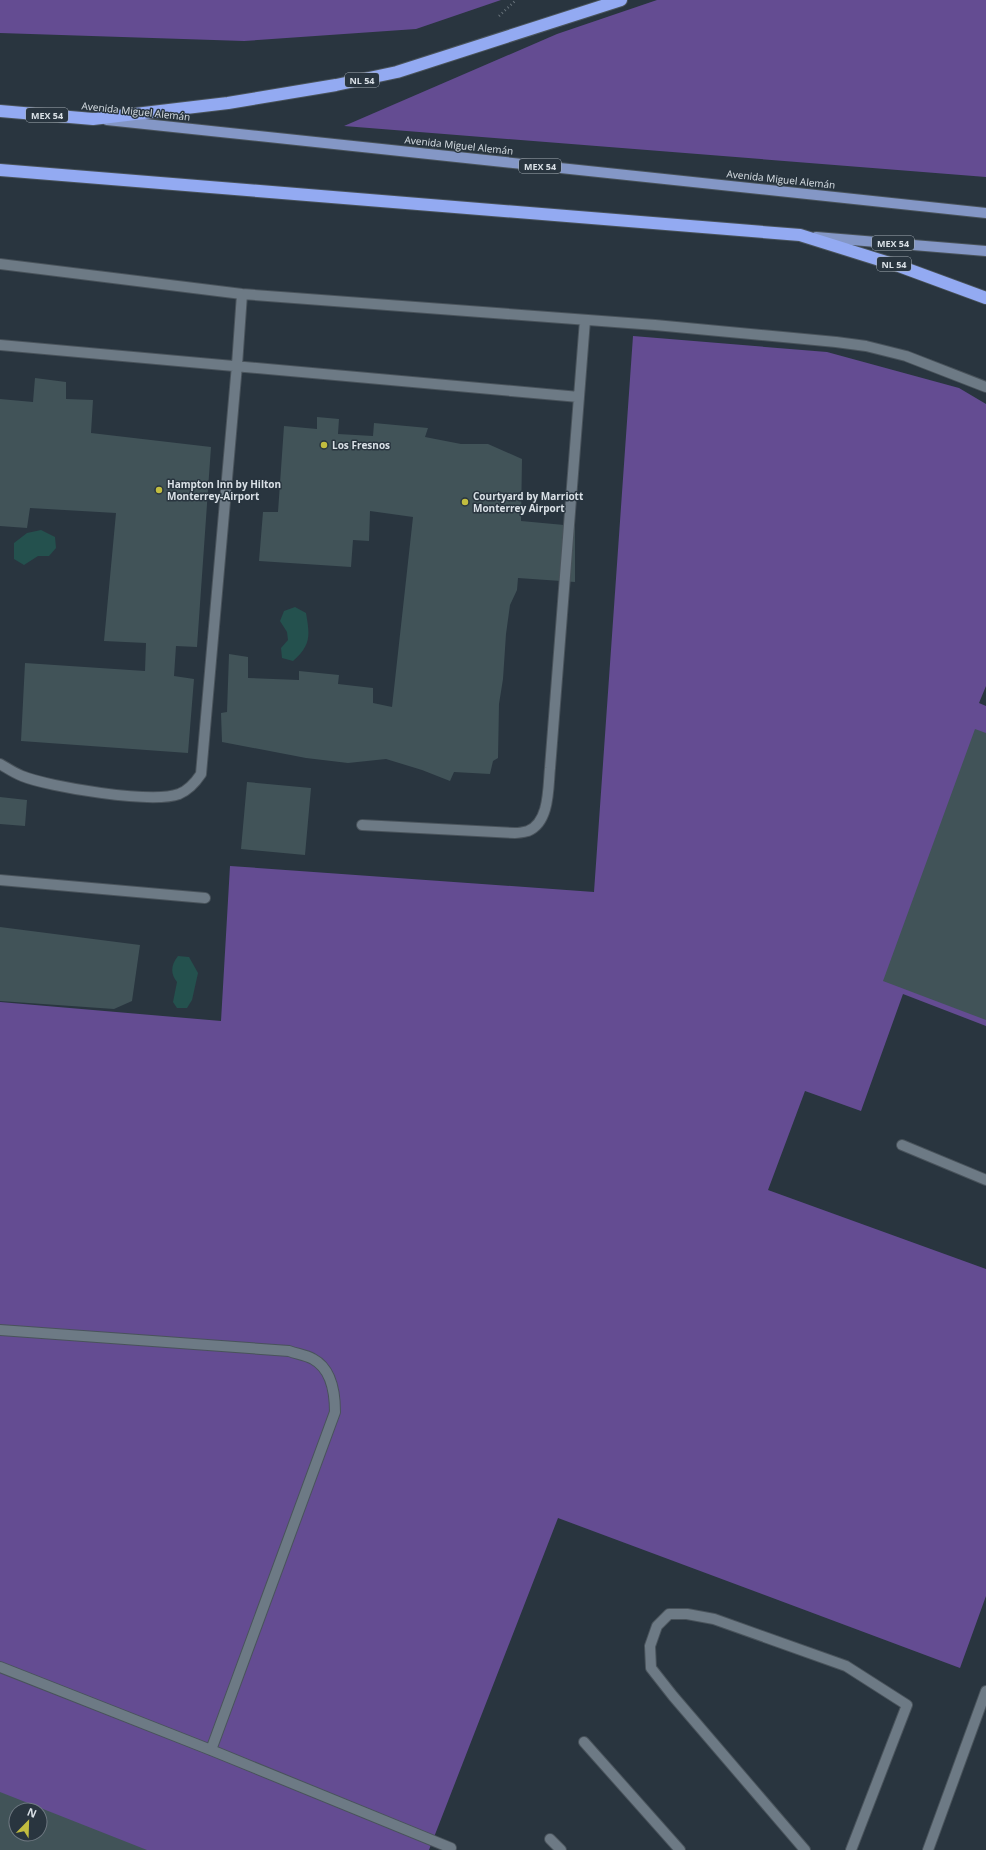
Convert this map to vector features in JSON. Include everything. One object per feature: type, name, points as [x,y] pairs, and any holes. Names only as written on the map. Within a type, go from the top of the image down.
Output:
[{"type":"highway","name":"NL 54","points":[[93,119],[228,104],[351,82],[397,72],[457,54],[621,0]]},
{"type":"highway","name":"Avenida Miguel Alemán","points":[[0,111],[93,119]]},
{"type":"highway","name":"MEX 54","points":[[0,170],[800,235]]},
{"type":"highway","name":"NL 54","points":[[800,235],[899,266],[986,298]]},
{"type":"main road","name":"Avenida Miguel Alemán","points":[[93,119],[986,213]]},
{"type":"main road","name":"MEX 54","points":[[800,235],[986,251]]},
{"type":"street","points":[[0,264],[242,294],[694,329],[866,346],[906,356],[986,387]]},
{"type":"street","points":[[0,764],[22,776],[73,789],[144,797],[178,794],[193,786],[201,774],[242,294]]},
{"type":"street","points":[[362,825],[515,834],[528,830],[540,822],[547,801],[549,781],[585,320]]},
{"type":"street","points":[[0,345],[579,397]]},
{"type":"street","points":[[0,880],[205,898]]},
{"type":"street","points":[[902,1145],[986,1180]]},
{"type":"street","points":[[0,1330],[289,1351],[313,1359],[325,1368],[335,1395],[335,1412],[211,1750]]},
{"type":"street","points":[[805,1850],[673,1696],[651,1668],[650,1646],[657,1626],[669,1614],[687,1614],[714,1619],[846,1666],[907,1705],[851,1850]]},
{"type":"street","points":[[0,1667],[211,1750],[451,1848]]},
{"type":"street","points":[[928,1850],[986,1691]]},
{"type":"street","points":[[584,1742],[680,1850]]},
{"type":"street","points":[[550,1839],[561,1850]]},
{"type":"shaded area","points":[[0,0],[501,0],[416,29],[244,41],[0,33]]},
{"type":"shaded area","points":[[657,0],[986,0],[986,177],[344,126],[557,34]]},
{"type":"shaded area","points":[[633,336],[827,352],[959,388],[986,404],[986,686],[979,703],[986,706],[986,1026],[903,994],[861,1111],[805,1091],[768,1190],[986,1269],[986,1596],[960,1668],[558,1518],[429,1850],[0,1850],[0,1002],[221,1021],[230,866],[594,892]]},
{"type":"shaded area","points":[[41,530],[55,537],[56,548],[49,556],[38,556],[24,565],[14,559],[14,543],[27,533]]},
{"type":"shaded area","points":[[295,607],[306,613],[308,640],[303,650],[293,661],[282,658],[281,648],[288,640],[287,632],[280,621],[284,611]]},
{"type":"shaded area","points":[[178,956],[189,957],[198,973],[192,1000],[187,1008],[177,1008],[173,1002],[177,982],[173,975],[172,969]]},
{"type":"building","points":[[35,378],[66,382],[66,399],[93,400],[91,433],[211,447],[197,647],[176,646],[174,676],[194,679],[188,753],[21,741],[25,663],[145,671],[146,643],[104,641],[116,513],[30,508],[27,528],[0,526],[0,399],[33,402]]},
{"type":"building","points":[[317,417],[339,419],[338,434],[373,436],[374,423],[428,428],[425,437],[461,444],[488,444],[522,459],[521,521],[575,526],[575,582],[518,578],[517,590],[510,605],[506,634],[503,679],[499,704],[498,758],[493,761],[490,774],[454,772],[450,781],[422,770],[386,759],[348,763],[306,758],[222,742],[221,713],[227,712],[229,654],[248,657],[248,678],[299,680],[299,671],[339,675],[338,684],[373,688],[373,703],[392,707],[413,517],[370,511],[369,541],[353,540],[351,567],[259,561],[263,512],[278,512],[284,426],[317,429]]},
{"type":"building","points":[[975,729],[986,733],[986,1020],[883,981]]},
{"type":"building","points":[[247,782],[311,788],[305,855],[241,849]]},
{"type":"building","points":[[0,797],[27,800],[25,826],[0,824]]},
{"type":"building","points":[[0,927],[140,945],[132,1001],[114,1009],[0,1001]]},
{"type":"building","points":[[0,1792],[25,1802],[8,1802],[8,1842],[48,1842],[48,1811],[147,1850],[0,1850]]},
{"type":"place","name":"Los Fresnos","points":[[324,445]]},
{"type":"place","name":"Hampton Inn by Hilton Monterrey-Airport","points":[[159,490]]},
{"type":"place","name":"Courtyard by Marriott Monterrey Airport","points":[[465,502]]}]
